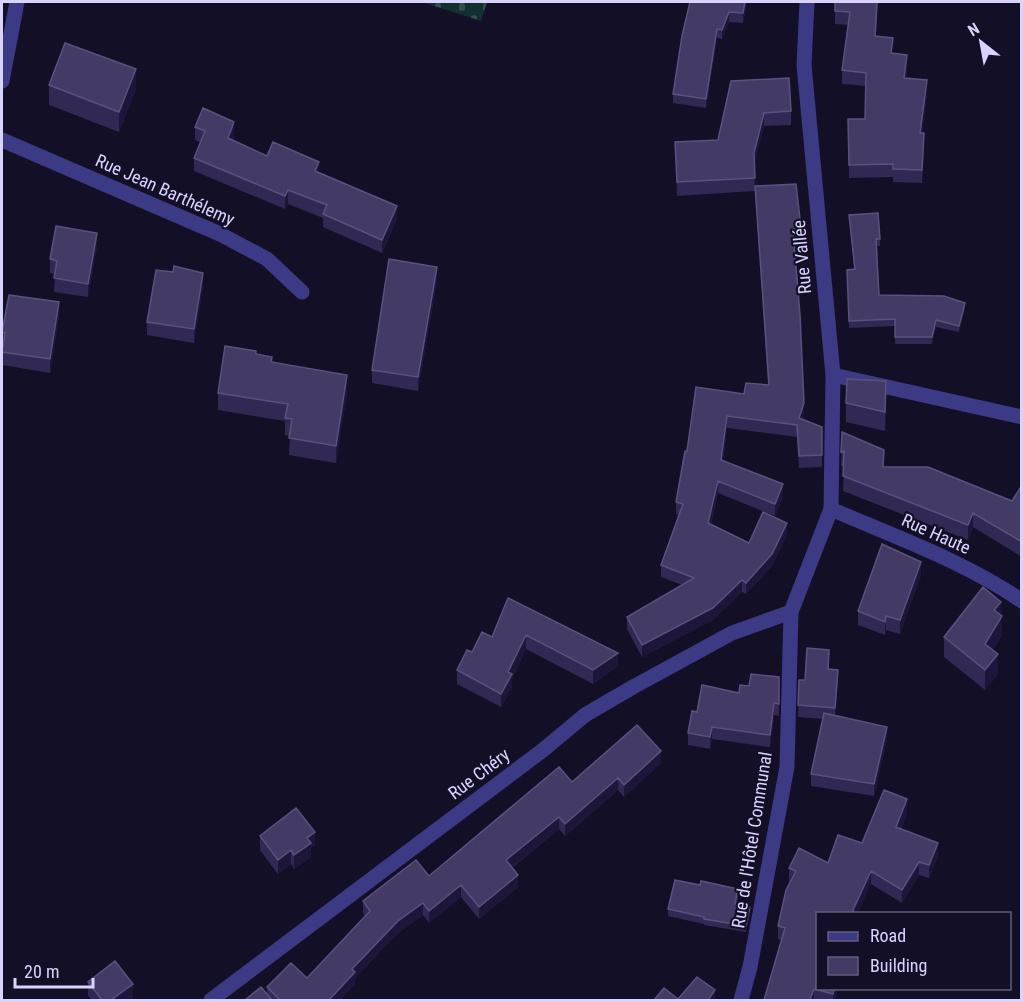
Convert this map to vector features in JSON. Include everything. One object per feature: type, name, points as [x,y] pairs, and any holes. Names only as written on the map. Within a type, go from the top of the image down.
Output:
[{"type":"street","points":[[2,81],[17,2]]},
{"type":"street","name":"Rue Vallée","points":[[807,2],[804,65],[832,375],[831,509]]},
{"type":"street","name":"Rue Jean Barthélemy","points":[[2,140],[220,234],[267,259],[302,292]]},
{"type":"street","points":[[832,375],[1022,417]]},
{"type":"street","name":"Rue Haute","points":[[831,509],[956,564],[1005,590],[1022,602]]},
{"type":"street","name":"Rue de l'Hôtel Communal","points":[[741,1000],[750,967],[787,767],[791,612],[831,509]]},
{"type":"street","name":"Rue Chéry","points":[[211,1000],[543,750],[585,715],[732,633],[791,612]]},
{"type":"green space","points":[[422,2],[487,2],[481,21]]},
{"type":"building","points":[[690,2],[745,2],[743,13],[729,12],[722,30],[717,29],[706,99],[673,94]]},
{"type":"building","points":[[835,2],[877,2],[875,36],[893,38],[891,53],[907,55],[904,78],[927,80],[920,133],[924,133],[922,170],[893,169],[893,164],[849,165],[848,119],[865,119],[866,73],[842,70],[850,12],[835,11]]},
{"type":"building","points":[[65,43],[136,69],[119,112],[49,85]]},
{"type":"building","points":[[789,78],[791,111],[764,113],[754,153],[755,178],[677,182],[675,142],[718,140],[731,81]]},
{"type":"building","points":[[203,108],[234,122],[228,138],[267,156],[273,142],[319,162],[315,171],[397,206],[382,240],[323,214],[327,205],[288,190],[285,196],[194,158],[205,131],[195,127]]},
{"type":"building","points":[[796,184],[801,228],[793,229],[804,403],[799,418],[822,427],[822,455],[799,456],[797,425],[727,416],[721,460],[783,484],[775,504],[718,481],[708,523],[749,543],[763,512],[787,523],[772,554],[746,583],[742,580],[713,608],[642,645],[627,617],[694,578],[661,565],[683,504],[676,502],[685,451],[687,451],[696,387],[744,394],[746,383],[769,385],[755,186]]},
{"type":"building","points":[[878,213],[880,239],[876,239],[879,295],[944,296],[965,303],[959,326],[936,320],[932,337],[895,337],[895,319],[849,321],[847,270],[855,269],[849,215]]},
{"type":"building","points":[[56,226],[97,233],[88,284],[54,278],[57,261],[50,259]]},
{"type":"building","points":[[389,259],[437,267],[418,377],[372,370]]},
{"type":"building","points":[[174,266],[203,273],[194,329],[147,322],[156,270],[173,272]]},
{"type":"building","points":[[9,295],[59,302],[50,359],[2,352],[5,333],[2,332]]},
{"type":"building","points":[[225,346],[256,351],[256,354],[272,357],[271,362],[347,375],[336,446],[289,438],[292,419],[285,418],[288,404],[218,393]]},
{"type":"building","points":[[847,379],[886,381],[885,412],[846,403]]},
{"type":"building","points":[[842,432],[884,450],[883,467],[928,467],[1012,501],[1022,485],[1022,542],[973,513],[968,525],[843,476]]},
{"type":"building","points":[[882,544],[921,562],[900,620],[886,616],[885,622],[858,611]]},
{"type":"building","points":[[983,587],[1001,602],[994,610],[1002,616],[985,644],[998,654],[985,670],[944,637]]},
{"type":"building","points":[[508,598],[618,653],[593,670],[526,635],[508,672],[512,674],[501,694],[457,670],[467,650],[472,652],[482,632],[492,637]]},
{"type":"building","points":[[807,648],[829,650],[828,669],[838,670],[835,708],[798,705],[799,680],[805,680]]},
{"type":"building","points":[[751,674],[779,677],[779,704],[774,703],[770,735],[712,727],[710,737],[688,733],[692,711],[697,712],[702,685],[739,693],[740,685],[749,686]]},
{"type":"building","points":[[824,713],[887,727],[874,784],[811,774]]},
{"type":"building","points":[[637,725],[661,751],[624,785],[618,778],[565,824],[559,817],[506,860],[518,875],[479,907],[461,885],[429,911],[423,903],[398,921],[352,969],[355,972],[329,1000],[280,1000],[267,987],[291,963],[307,978],[370,911],[363,901],[416,860],[429,876],[559,767],[572,782]]},
{"type":"building","points":[[884,790],[907,799],[896,827],[938,843],[929,865],[919,862],[902,890],[871,871],[854,912],[816,912],[816,990],[814,989],[810,1000],[764,1000],[785,928],[778,926],[786,890],[796,871],[789,868],[799,848],[828,863],[838,835],[862,843]]},
{"type":"building","points":[[296,808],[315,832],[307,838],[311,843],[294,855],[291,850],[278,860],[260,836]]},
{"type":"building","points":[[675,880],[700,885],[701,881],[738,889],[735,904],[750,907],[746,926],[704,919],[704,917],[668,909]]},
{"type":"building","points":[[115,961],[133,984],[111,1000],[102,1000],[88,982]]},
{"type":"building","points":[[697,977],[715,990],[708,1000],[654,1000],[664,988],[678,999]]},
{"type":"building","points":[[261,987],[272,1000],[245,1000]]},
{"type":"building","points":[[818,990],[834,990],[833,994]]}]
